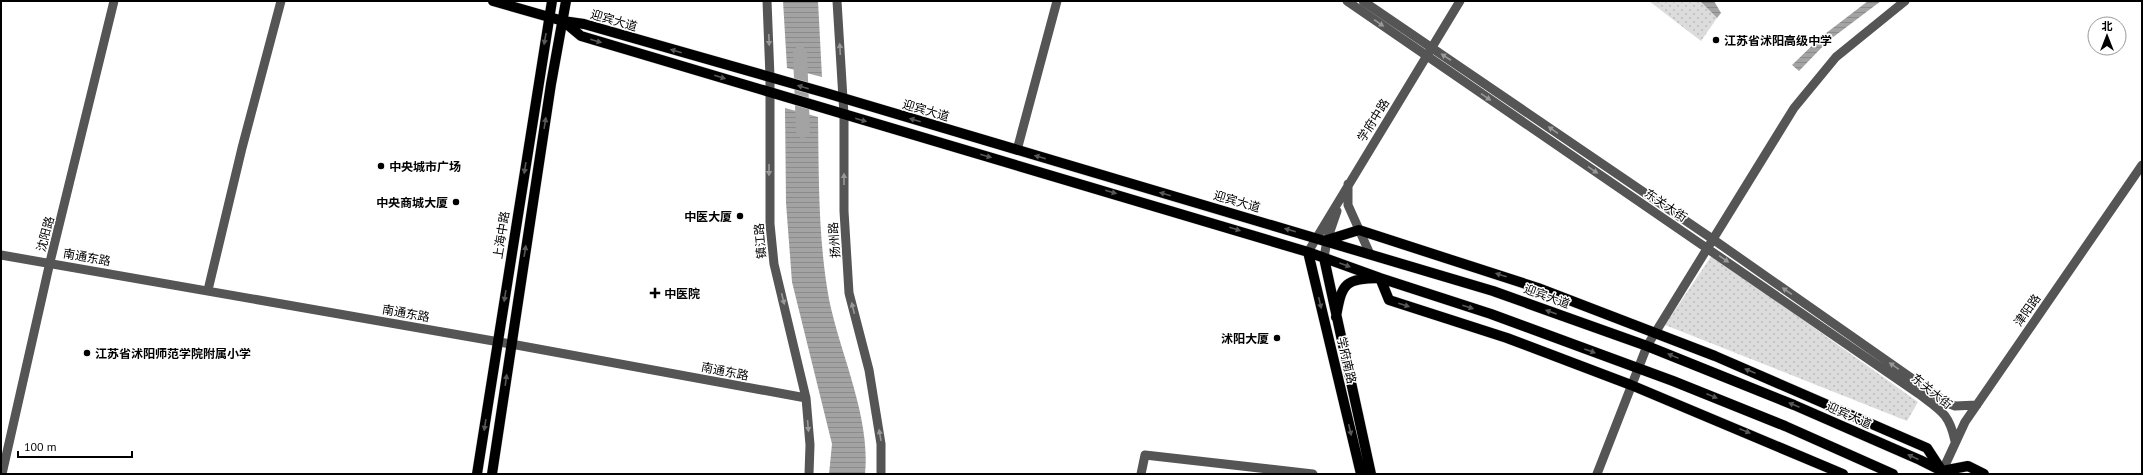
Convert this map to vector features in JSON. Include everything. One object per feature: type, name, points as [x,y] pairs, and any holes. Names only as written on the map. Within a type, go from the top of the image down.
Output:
[{"type":"main road","points":[[493,1],[563,21]]},
{"type":"main road","name":"上海中路","points":[[477,474],[552,1]]},
{"type":"main road","points":[[492,474],[551,84],[566,1]]},
{"type":"main road","name":"迎宾大道","points":[[563,21],[584,24],[781,80],[1327,240],[1493,291],[1647,346],[1794,405],[1944,473]]},
{"type":"main road","name":"迎宾大道","points":[[563,21],[581,36],[844,115],[1150,203],[1308,252],[1380,278],[1491,314],[1638,368],[1785,426],[1893,474]]},
{"type":"main road","points":[[1327,240],[1359,230],[1538,288],[1656,332],[1830,404],[1927,448],[1944,473],[1968,466],[1984,474]]},
{"type":"main road","name":"学府南路","points":[[1308,252],[1361,474]]},
{"type":"main road","name":"学府南路","points":[[1324,258],[1371,474]]},
{"type":"main road","points":[[1336,317],[1340,293],[1350,282],[1362,278],[1380,278],[1389,300],[1507,338],[1631,385],[1843,474]]},
{"type":"street","name":"沈阳路","points":[[2,474],[50,262],[114,1]]},
{"type":"street","points":[[208,290],[242,148],[281,1]]},
{"type":"street","name":"镇江路","points":[[767,1],[770,77],[770,224],[774,264],[806,398],[810,445],[809,474]]},
{"type":"street","name":"扬州路","points":[[838,1],[844,115],[844,211],[849,293],[869,370],[881,444],[881,474]]},
{"type":"street","points":[[1017,150],[1057,1]]},
{"type":"street","name":"东关大街","points":[[1347,1],[1426,57],[1709,248],[1943,412],[1951,424],[1955,441]]},
{"type":"street","name":"东关大街","points":[[1363,1],[1714,240],[1947,403],[1955,406],[1977,405]]},
{"type":"street","name":"学府中路","points":[[1308,252],[1348,183],[1460,1]]},
{"type":"street","points":[[1597,474],[1647,346],[1714,240],[1794,108],[1836,58],[1905,1]]},
{"type":"street","name":"津阳路","points":[[1944,473],[1955,441],[1977,405],[2142,165]]},
{"type":"street","points":[[1348,183],[1348,206],[1370,254]]},
{"type":"street","points":[[1324,258],[1327,240],[1348,183]]},
{"type":"street","name":"南通东路","points":[[1,255],[50,262],[208,290],[806,398]]},
{"type":"street","points":[[1141,474],[1145,455],[1313,474]]},
{"type":"shaded area","points":[[783,1],[818,1],[822,77],[787,68]]},
{"type":"shaded area","points":[[1649,1],[1700,1],[1717,18],[1701,41]]},
{"type":"shaded area","points":[[1700,1],[1714,1],[1721,13],[1717,18]]},
{"type":"shaded area","points":[[1868,1],[1881,1],[1828,41],[1799,71],[1792,65],[1821,37]]},
{"type":"shaded area","points":[[785,108],[818,117],[821,231],[825,276],[834,320],[859,408],[866,452],[865,474],[829,474],[832,444],[792,282],[786,203]]},
{"type":"shaded area","points":[[1712,255],[1918,402],[1907,421],[1665,325]]},
{"type":"waterway","points":[[800,53],[803,131]]},
{"type":"place","name":"江苏省沭阳高级中学","points":[[1716,40]]},
{"type":"place","name":"中央城市广场","points":[[381,166]]},
{"type":"place","name":"中央商城大厦","points":[[456,202]]},
{"type":"place","name":"中医大厦","points":[[740,216]]},
{"type":"place","name":"中医院","points":[[655,293]]},
{"type":"place","name":"沭阳大厦","points":[[1277,338]]},
{"type":"place","name":"江苏省沭阳师范学院附属小学","points":[[87,353]]}]
